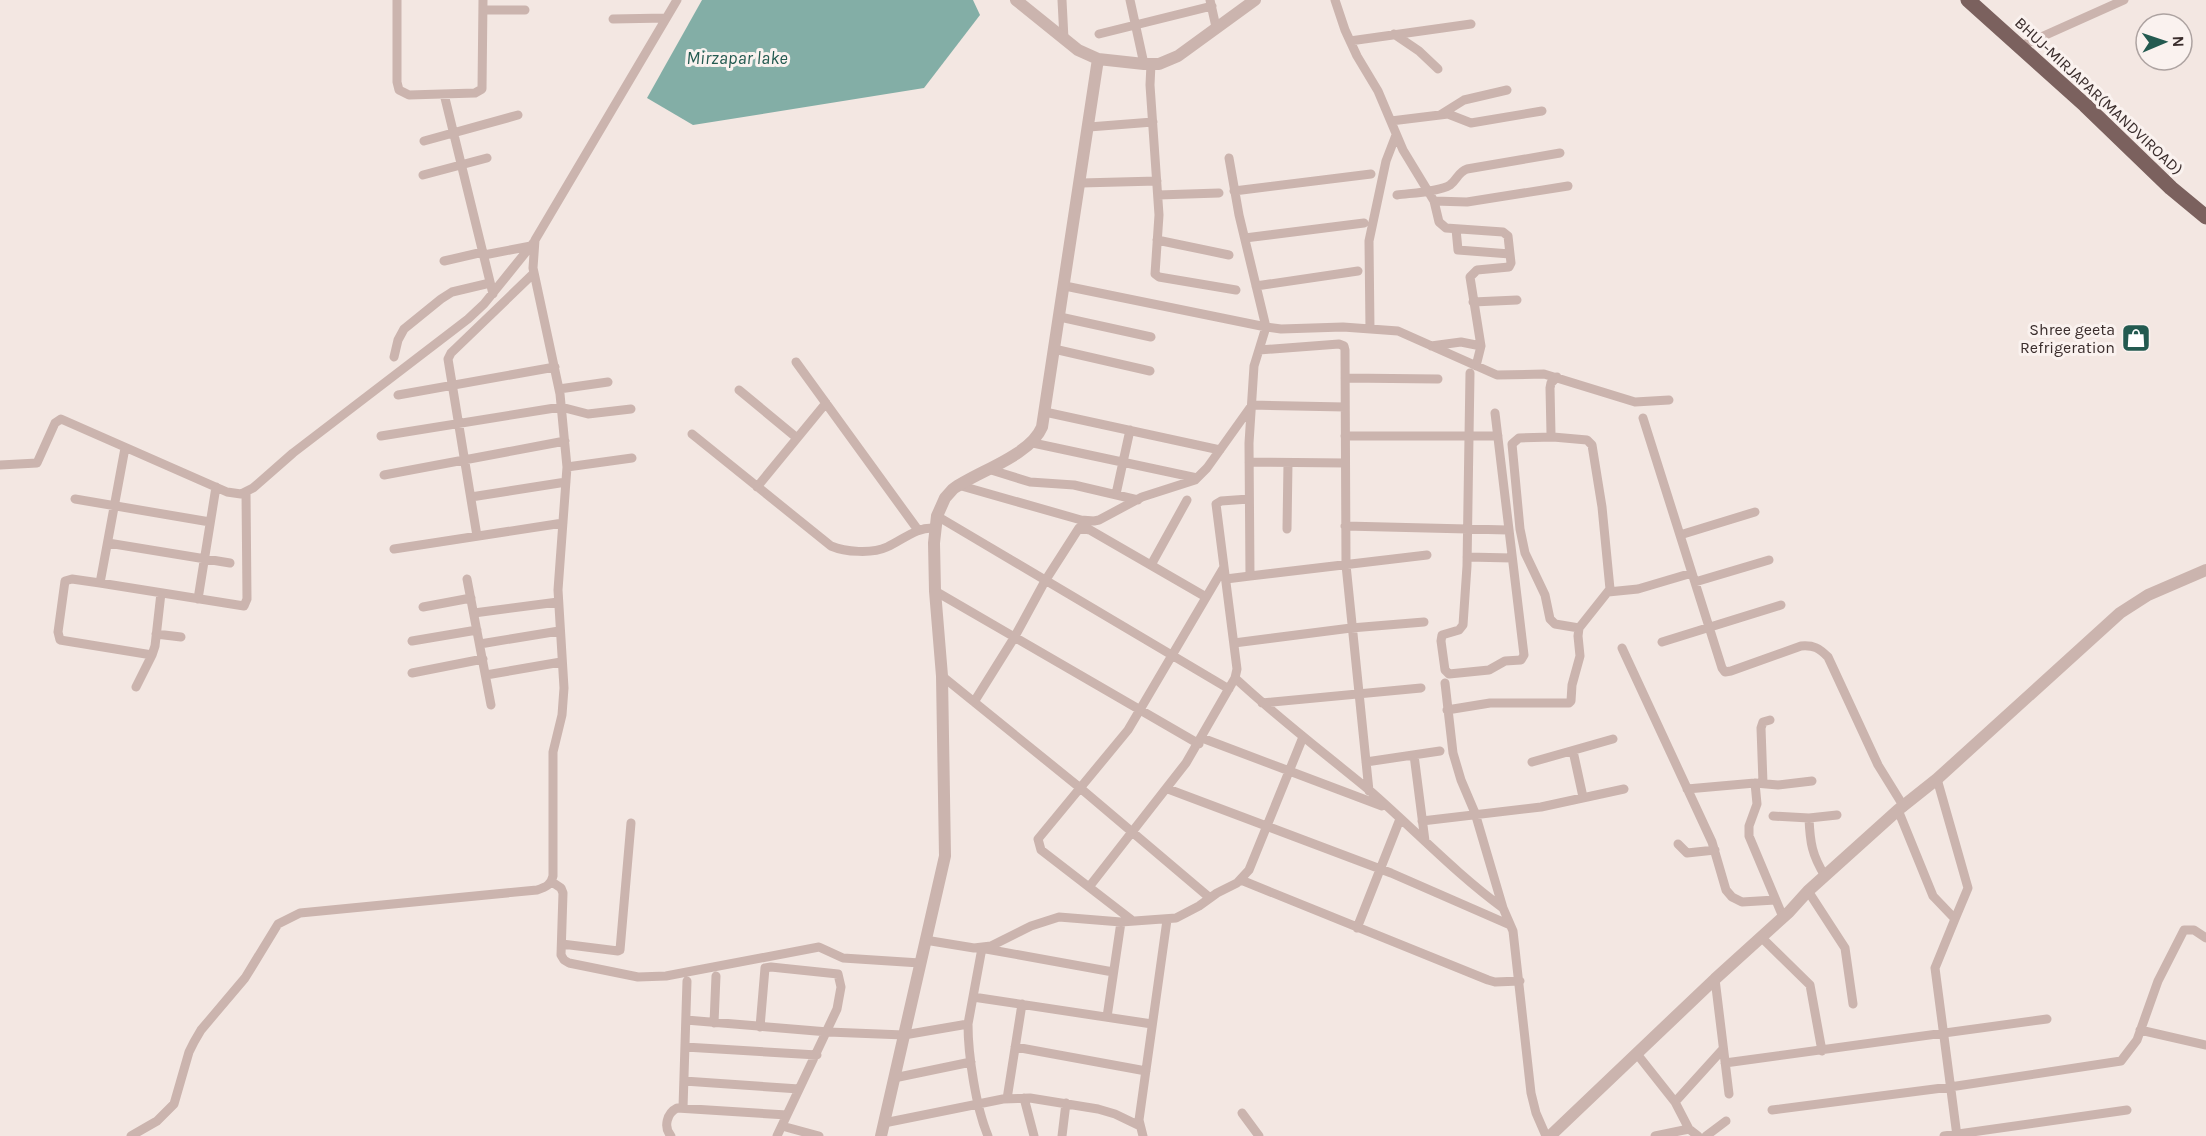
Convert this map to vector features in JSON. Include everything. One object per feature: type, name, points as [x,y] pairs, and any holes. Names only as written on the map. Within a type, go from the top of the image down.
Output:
[{"type":"main road","name":"BHUJ-MIRJAPAR(MANDVIROAD)","points":[[1968,0],[2021,46],[2171,188],[2206,217]]},
{"type":"street","points":[[397,0],[397,82],[399,90],[409,95],[475,93],[482,88],[483,5],[525,10]]},
{"type":"street","points":[[0,465],[37,463],[55,423],[62,419],[236,495],[246,492],[292,453],[453,332],[493,294],[533,243],[677,0]]},
{"type":"street","points":[[1016,0],[1029,5],[1040,20],[1078,50],[1098,59],[1147,64],[1159,64],[1178,56],[1255,0]]},
{"type":"street","points":[[1060,36],[1062,1],[1073,0]]},
{"type":"street","points":[[1130,0],[1147,64],[1153,122],[1160,215],[1155,274],[1159,277],[1236,290]]},
{"type":"street","points":[[1335,0],[1350,41],[1378,91],[1396,135],[1434,201],[1441,225],[1446,228],[1506,233],[1508,236],[1509,267],[1477,270],[1471,274],[1469,280],[1480,346],[1473,370],[1463,626],[1460,630],[1442,635],[1441,641],[1445,670],[1449,674],[1489,670],[1505,661],[1523,658],[1495,413]]},
{"type":"street","points":[[2021,46],[2124,0]]},
{"type":"street","points":[[1099,34],[1211,3],[1216,27]]},
{"type":"street","points":[[613,19],[666,18]]},
{"type":"street","points":[[1350,41],[1471,24]]},
{"type":"street","points":[[1394,34],[1419,51],[1438,69]]},
{"type":"street","points":[[1098,59],[1042,427],[1033,443],[958,485],[945,498],[936,522],[935,591],[942,676],[945,856],[882,1130],[979,1104],[1024,1098],[1066,1103],[1115,1114],[1140,1126]]},
{"type":"street","points":[[1440,115],[1464,100],[1507,90]]},
{"type":"street","points":[[444,94],[493,294]]},
{"type":"street","points":[[1391,121],[1448,114],[1467,123],[1542,111]]},
{"type":"street","points":[[424,141],[518,115]]},
{"type":"street","points":[[1089,127],[1153,122]]},
{"type":"street","points":[[1370,328],[1369,241],[1386,161],[1396,135]]},
{"type":"street","points":[[1397,195],[1449,185],[1467,169],[1560,153]]},
{"type":"street","points":[[423,175],[487,158]]},
{"type":"street","points":[[1229,158],[1234,191],[1266,327],[1254,366],[1249,462],[1250,576]]},
{"type":"street","points":[[1234,191],[1371,174]]},
{"type":"street","points":[[1080,183],[1157,181]]},
{"type":"street","points":[[1434,201],[1467,202],[1568,186]]},
{"type":"street","points":[[1158,195],[1219,193]]},
{"type":"street","points":[[1245,238],[1364,223]]},
{"type":"street","points":[[1456,229],[1458,250],[1510,254]]},
{"type":"street","points":[[1157,240],[1229,255]]},
{"type":"street","points":[[444,261],[533,243]]},
{"type":"street","points":[[131,1136],[157,1121],[174,1104],[189,1052],[198,1036],[245,978],[278,924],[284,920],[300,913],[537,890],[547,887],[552,882],[554,876],[553,752],[562,715],[563,697],[558,602],[567,467],[559,389],[534,273],[533,243]]},
{"type":"street","points":[[1256,286],[1358,272]]},
{"type":"street","points":[[477,536],[448,363],[449,356],[534,273]]},
{"type":"street","points":[[394,357],[398,340],[404,329],[441,299],[452,292],[490,283]]},
{"type":"street","points":[[1065,286],[1266,327],[1281,329],[1343,327],[1398,331],[1431,346],[1473,370],[1499,376],[1544,374],[1635,402],[1669,400]]},
{"type":"street","points":[[1473,302],[1517,300]]},
{"type":"street","points":[[1060,316],[1151,337]]},
{"type":"street","points":[[1431,346],[1461,342],[1480,346]]},
{"type":"street","points":[[1258,350],[1342,345],[1345,350],[1346,565],[1369,791]]},
{"type":"street","points":[[1054,349],[1150,371]]},
{"type":"street","points":[[796,362],[918,530]]},
{"type":"street","points":[[398,395],[555,367]]},
{"type":"street","points":[[1553,437],[1551,434],[1550,388],[1551,383],[1557,377]]},
{"type":"street","points":[[1345,378],[1438,379]]},
{"type":"street","points":[[559,389],[608,382]]},
{"type":"street","points":[[739,390],[797,438]]},
{"type":"street","points":[[757,487],[826,403]]},
{"type":"street","points":[[1252,405],[1345,407]]},
{"type":"street","points":[[958,485],[1088,522],[1099,520],[1138,500],[1197,478],[1207,468],[1252,405]]},
{"type":"street","points":[[381,436],[561,407],[588,414],[631,409]]},
{"type":"street","points":[[1045,412],[1220,450]]},
{"type":"street","points":[[1643,418],[1722,668],[1725,672],[1731,671],[1801,646],[1812,645],[1828,657],[1878,765],[1901,808],[1933,896],[1955,919]]},
{"type":"street","points":[[1116,494],[1130,430]]},
{"type":"street","points":[[692,434],[831,546],[840,550],[883,549],[936,522]]},
{"type":"street","points":[[1345,435],[1497,436]]},
{"type":"street","points":[[1447,710],[1500,703],[1569,703],[1580,656],[1579,628],[1611,587],[1592,445],[1587,440],[1553,437],[1519,438],[1512,444],[1520,529],[1528,559],[1545,595],[1550,619],[1555,624],[1579,628]]},
{"type":"street","points":[[384,476],[565,441]]},
{"type":"street","points":[[1033,443],[1197,478]]},
{"type":"street","points":[[100,583],[125,448]]},
{"type":"street","points":[[567,467],[632,458]]},
{"type":"street","points":[[1249,462],[1345,463]]},
{"type":"street","points":[[1287,529],[1288,462]]},
{"type":"street","points":[[987,469],[1030,482],[1074,485],[1138,500]]},
{"type":"street","points":[[471,497],[566,482]]},
{"type":"street","points":[[198,599],[216,487]]},
{"type":"street","points":[[152,655],[60,640],[58,632],[65,581],[72,579],[100,583],[240,606],[246,603],[246,492]]},
{"type":"street","points":[[75,499],[210,522]]},
{"type":"street","points":[[1151,565],[1187,500]]},
{"type":"street","points":[[1089,887],[1168,789],[1201,741],[1235,678],[1237,669],[1216,504],[1221,501],[1249,500]]},
{"type":"street","points":[[1680,535],[1755,512]]},
{"type":"street","points":[[936,522],[1045,581],[1229,688]]},
{"type":"street","points":[[394,549],[563,523]]},
{"type":"street","points":[[1345,526],[1468,527],[1508,530]]},
{"type":"street","points":[[974,702],[1074,534],[1082,527],[1206,597]]},
{"type":"street","points":[[108,543],[230,564]]},
{"type":"street","points":[[1226,579],[1427,555]]},
{"type":"street","points":[[1467,557],[1512,558]]},
{"type":"street","points":[[1608,592],[1638,589],[1694,578],[1769,560]]},
{"type":"street","points":[[1133,921],[1041,850],[1037,843],[1040,835],[1122,736],[1224,566]]},
{"type":"street","points":[[1446,683],[1453,753],[1475,813],[1515,941],[1531,1093],[1536,1113],[1548,1136],[1808,891],[1937,779],[2120,613],[2148,596],[2206,570]]},
{"type":"street","points":[[467,579],[491,705]]},
{"type":"street","points":[[935,591],[1014,638],[1201,741],[1290,770],[1388,808]]},
{"type":"street","points":[[136,687],[152,655],[161,593]]},
{"type":"street","points":[[423,607],[471,598]]},
{"type":"street","points":[[474,613],[558,602]]},
{"type":"street","points":[[1662,642],[1781,605]]},
{"type":"street","points":[[1234,643],[1351,628],[1424,622]]},
{"type":"street","points":[[412,641],[477,630]]},
{"type":"street","points":[[480,644],[559,631]]},
{"type":"street","points":[[156,634],[181,637]]},
{"type":"street","points":[[1622,648],[1715,850],[1722,879],[1732,897],[1749,903],[1775,900]]},
{"type":"street","points":[[412,673],[483,659]]},
{"type":"street","points":[[486,675],[561,662]]},
{"type":"street","points":[[942,676],[1079,787],[1210,898]]},
{"type":"street","points":[[1235,678],[1369,791],[1472,885],[1503,908]]},
{"type":"street","points":[[1262,703],[1421,688]]},
{"type":"street","points":[[1770,720],[1761,725],[1757,804],[1749,826],[1749,836],[1783,917]]},
{"type":"street","points":[[982,948],[1059,917],[1121,922],[1167,920],[1184,916],[1241,880],[1249,870],[1303,737]]},
{"type":"street","points":[[1532,762],[1613,739]]},
{"type":"street","points":[[1366,762],[1440,751]]},
{"type":"street","points":[[1573,751],[1583,797]]},
{"type":"street","points":[[1414,755],[1425,841]]},
{"type":"street","points":[[1937,779],[1968,888],[1935,968],[1957,1135]]},
{"type":"street","points":[[1687,789],[1759,783],[1778,785],[1812,781]]},
{"type":"street","points":[[1168,789],[1379,869],[1510,925]]},
{"type":"street","points":[[1422,820],[1541,807],[1624,789]]},
{"type":"street","points":[[1773,816],[1809,818],[1837,815]]},
{"type":"street","points":[[1809,818],[1810,846],[1825,876]]},
{"type":"street","points":[[1357,928],[1400,819]]},
{"type":"street","points":[[562,944],[620,950],[631,823]]},
{"type":"street","points":[[1678,844],[1687,853],[1715,850]]},
{"type":"street","points":[[1241,880],[1488,980],[1520,981]]},
{"type":"street","points":[[552,882],[564,893],[561,955],[569,963],[638,978],[666,976],[812,947],[824,948],[843,958],[920,963]]},
{"type":"street","points":[[1808,891],[1845,948],[1853,1004]]},
{"type":"street","points":[[1143,1136],[1140,1126],[1146,1071],[1167,920]]},
{"type":"street","points":[[1107,1017],[1121,922]]},
{"type":"street","points":[[1772,1110],[1950,1087],[2121,1061],[2137,1040],[2158,981],[2184,930],[2194,930],[2206,938]]},
{"type":"street","points":[[1761,937],[1810,985],[1822,1051]]},
{"type":"street","points":[[925,940],[1113,972]]},
{"type":"street","points":[[982,948],[968,1024],[971,1062],[988,1136]]},
{"type":"street","points":[[760,1027],[765,968],[834,972],[840,978],[841,987],[837,1009],[828,1032],[777,1136]]},
{"type":"street","points":[[714,1023],[716,976]]},
{"type":"street","points":[[1715,979],[1729,1094]]},
{"type":"street","points":[[683,1108],[687,981]]},
{"type":"street","points":[[972,997],[1152,1024]]},
{"type":"street","points":[[1006,1099],[1022,1004]]},
{"type":"street","points":[[1725,1063],[1944,1035],[2047,1019]]},
{"type":"street","points":[[686,1020],[828,1032],[904,1035],[968,1024]]},
{"type":"street","points":[[2140,1030],[2206,1044]]},
{"type":"street","points":[[685,1047],[817,1055]]},
{"type":"street","points":[[1015,1047],[1146,1071]]},
{"type":"street","points":[[1675,1102],[1723,1049]]},
{"type":"street","points":[[1637,1054],[1675,1102],[1689,1129],[1698,1136]]},
{"type":"street","points":[[894,1078],[971,1062]]},
{"type":"street","points":[[684,1081],[799,1089]]},
{"type":"street","points":[[1024,1098],[1034,1136]]},
{"type":"street","points":[[1062,1136],[1066,1103]]},
{"type":"street","points":[[671,1136],[666,1129],[670,1113],[677,1108],[788,1115]]},
{"type":"street","points":[[1944,1136],[2127,1110]]},
{"type":"street","points":[[1242,1113],[1254,1134]]},
{"type":"street","points":[[1706,1136],[1726,1120]]},
{"type":"street","points":[[782,1126],[819,1136]]},
{"type":"street","points":[[1655,1136],[1689,1129]]},
{"type":"water","name":"Mirzapar lake","points":[[702,0],[973,0],[980,15],[924,88],[693,125],[647,98]]},
{"type":"place","name":"Shree geeta Refrigeration","points":[[2136,338]]}]
